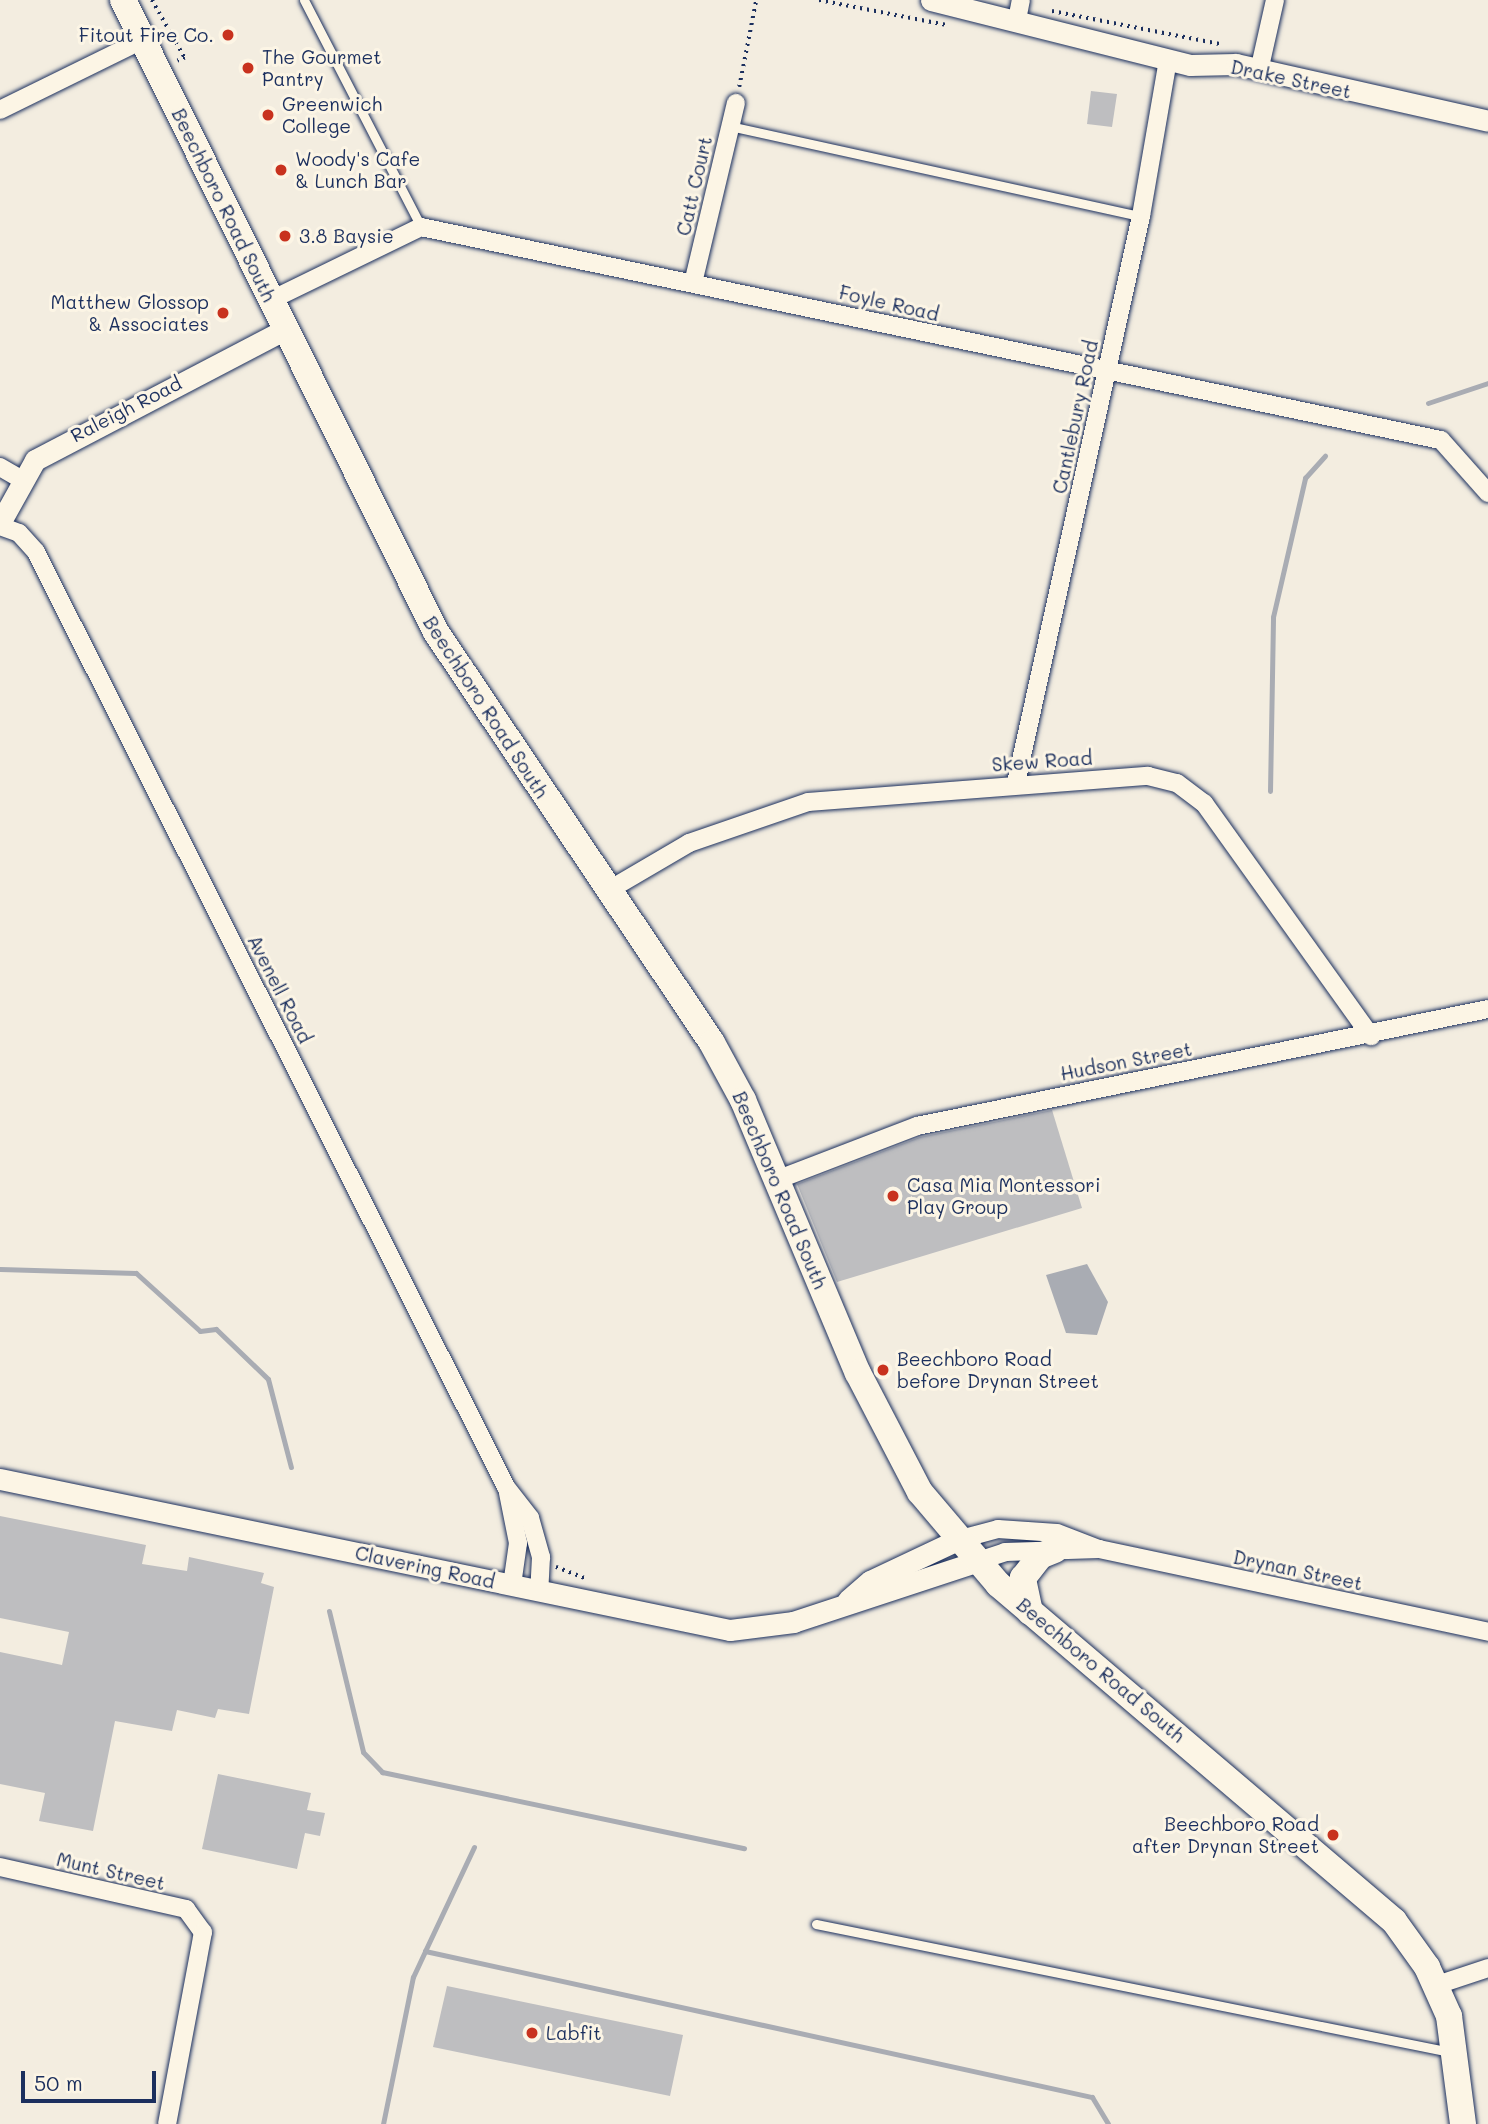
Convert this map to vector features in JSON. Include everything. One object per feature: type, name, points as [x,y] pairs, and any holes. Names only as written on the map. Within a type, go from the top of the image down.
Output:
[{"type":"main road","name":"Beechboro Road South","points":[[123,0],[284,330],[457,668],[712,1043],[779,1180],[858,1373],[920,1492],[975,1562],[1030,1612],[1363,1888],[1418,1951],[1437,1985],[1459,2054],[1463,2124]]},
{"type":"main road","points":[[1030,1612],[1023,1578],[1040,1556],[1055,1550]]},
{"type":"street","name":"Drake Street","points":[[931,0],[1019,10],[1168,60],[1259,71],[1488,121]]},
{"type":"street","points":[[1259,71],[1275,0]]},
{"type":"street","points":[[2,105],[142,40]]},
{"type":"street","name":"Cantlebury Road","points":[[1016,783],[1141,216],[1168,60]]},
{"type":"street","name":"Catt Court","points":[[694,279],[736,103]]},
{"type":"street","points":[[271,300],[421,227]]},
{"type":"street","name":"Foyle Road","points":[[421,227],[694,279],[1106,374],[1441,440],[1488,493]]},
{"type":"street","name":"Raleigh Road","points":[[0,524],[19,478],[62,442],[284,330]]},
{"type":"street","points":[[0,467],[19,478]]},
{"type":"street","name":"Avenell Road","points":[[0,524],[19,533],[36,552],[506,1487],[538,1539],[539,1591]]},
{"type":"street","name":"Skew Road","points":[[609,890],[689,843],[759,815],[808,803],[1016,783],[1147,776],[1177,783],[1226,829],[1371,1036]]},
{"type":"street","name":"Hudson Street","points":[[779,1180],[917,1126],[1371,1036],[1488,1009]]},
{"type":"street","name":"Clavering Road","points":[[0,1479],[539,1591],[747,1631],[848,1600],[877,1598],[975,1562]]},
{"type":"street","name":"Avenell Road","points":[[506,1487],[518,1543],[512,1585]]},
{"type":"street","name":"Drynan Street","points":[[957,1540],[1024,1528],[1099,1549],[1488,1632]]},
{"type":"street","name":"Clavering Road","points":[[848,1600],[870,1581],[957,1540]]},
{"type":"street","name":"Drynan Street","points":[[975,1562],[1005,1552],[1099,1549]]},
{"type":"street","name":"Munt Street","points":[[0,1867],[186,1909],[203,1932],[167,2124]]},
{"type":"street","points":[[1437,1985],[1488,1968]]},
{"type":"lane","points":[[304,0],[421,227]]},
{"type":"lane","points":[[730,126],[1141,216]]},
{"type":"lane","points":[[816,1924],[1459,2054]]},
{"type":"path","points":[[152,0],[185,58]]},
{"type":"path","points":[[736,103],[756,0]]},
{"type":"path","points":[[818,0],[960,28]]},
{"type":"path","points":[[552,1565],[598,1582]]},
{"type":"shaded area","points":[[1087,1264],[1108,1302],[1097,1335],[1066,1333],[1046,1275]]},
{"type":"building","points":[[1091,91],[1117,94],[1112,127],[1087,124]]},
{"type":"building","name":"Casa Mia Montessori Play Group","points":[[1052,1110],[1082,1208],[837,1282],[797,1184],[920,1137]]},
{"type":"building","points":[[0,1516],[146,1545],[142,1564],[187,1571],[189,1557],[264,1573],[261,1583],[274,1587],[249,1714],[218,1709],[215,1718],[177,1710],[172,1731],[115,1721],[93,1831],[39,1821],[45,1793],[0,1784],[0,1652],[62,1665],[69,1632],[0,1618]]},
{"type":"building","points":[[218,1774],[311,1793],[307,1810],[325,1813],[320,1836],[305,1833],[297,1869],[202,1849]]},
{"type":"building","points":[[447,1986],[683,2035],[670,2096],[433,2047]]},
{"type":"waterway","points":[[1428,403],[1488,383]]},
{"type":"waterway","points":[[1270,791],[1273,617],[1305,478],[1325,456]]},
{"type":"waterway","points":[[0,1269],[136,1273],[200,1331],[216,1329],[268,1379],[291,1467]]},
{"type":"waterway","points":[[329,1611],[363,1752],[382,1772],[744,1848]]},
{"type":"waterway","points":[[474,1847],[425,1951],[1092,2097],[1108,2124]]},
{"type":"waterway","points":[[383,2124],[413,1977],[425,1951]]},
{"type":"place","name":"Fitout Fire Co.","points":[[228,35]]},
{"type":"place","name":"The Gourmet Pantry","points":[[248,68]]},
{"type":"place","name":"Greenwich College","points":[[268,115]]},
{"type":"place","name":"Woody's Cafe & Lunch Bar","points":[[281,170]]},
{"type":"place","name":"3.8 Baysie","points":[[285,236]]},
{"type":"place","name":"Matthew Glossop & Associates","points":[[223,313]]},
{"type":"place","name":"Casa Mia Montessori Play Group","points":[[893,1196]]},
{"type":"place","name":"Beechboro Road before Drynan Street","points":[[883,1370]]},
{"type":"place","name":"Beechboro Road after Drynan Street","points":[[1333,1835]]},
{"type":"place","name":"Labfit","points":[[532,2033]]}]
